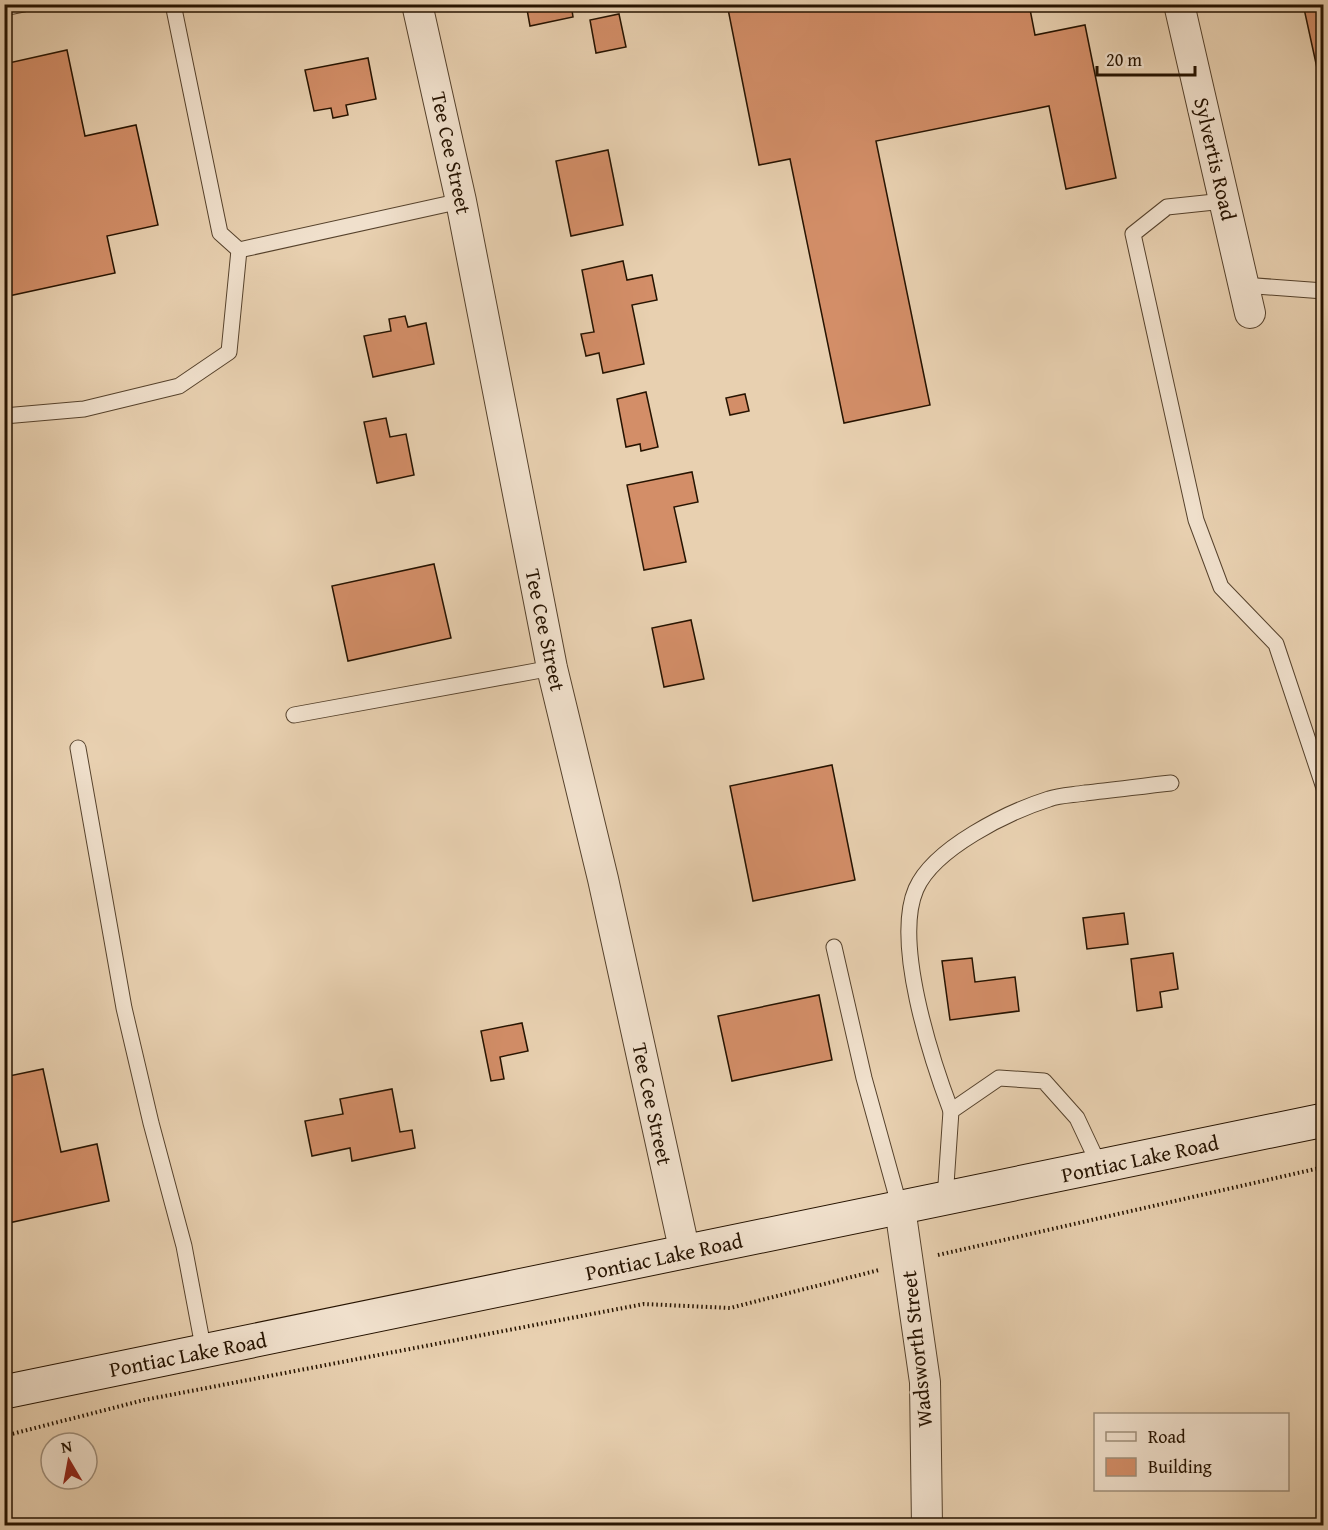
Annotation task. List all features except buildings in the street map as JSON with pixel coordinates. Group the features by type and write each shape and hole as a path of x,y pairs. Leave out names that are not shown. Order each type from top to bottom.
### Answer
{"street":[{"name":"Tee Cee Street","path":"417,4 461,201 552,668 603,879 685,1253"},
{"name":"Sylvertis Road","path":"1179,4 1247,299"},
{"name":"Pontiac Lake Road","path":"4,1392 1323,1120"},
{"name":"Wadsworth Street","path":"900,1208 925,1382 927,1526"}],"lane":[{"path":"4,8 24,4"},
{"path":"173,4 220,233 239,250"},
{"path":"239,250 461,201"},
{"path":"1224,201 1167,207 1133,234 1196,520 1221,587 1276,644 1323,788"},
{"path":"4,416 84,409 179,386 229,352 239,250"},
{"path":"1247,299 1323,291"},
{"path":"294,715 552,668"},
{"path":"78,748 124,1008 151,1123 184,1246 204,1352"},
{"path":"945,1199 951,1111 928,1050 912,964 909,913 916,888 951,849 992,825 1051,798 1171,783"},
{"path":"834,946 864,1078 900,1208"},
{"path":"951,1111 999,1078 1044,1081 1077,1118 1100,1167"}],"path":[{"path":"4,1436 144,1400 644,1304 730,1308 908,1262 1323,1167"}]}
